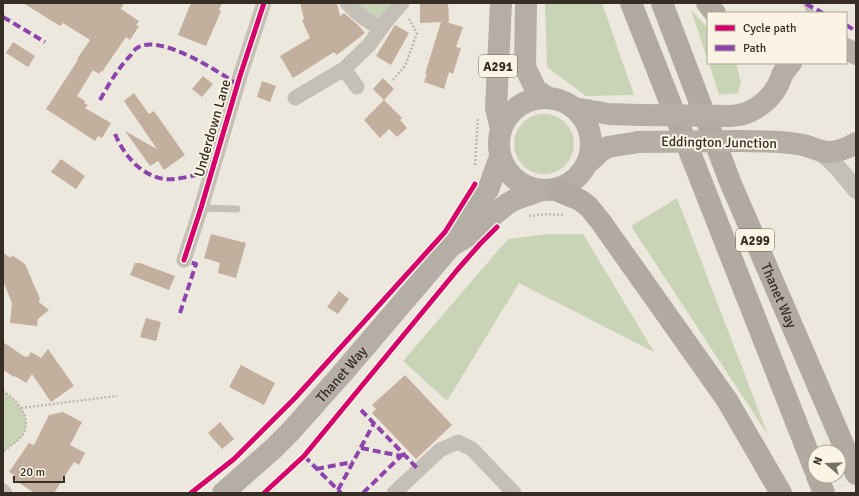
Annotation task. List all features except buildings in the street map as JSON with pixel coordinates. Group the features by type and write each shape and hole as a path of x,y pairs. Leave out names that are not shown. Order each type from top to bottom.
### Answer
{"highway":[{"name":"A299","path":"631,3 807,450"},
{"name":"Thanet Way","path":"662,3 731,184 856,474"},
{"path":"707,3 714,12"},
{"path":"547,190 580,200 589,207 601,222 727,400 781,493"}],"main road":[{"name":"A291","path":"500,130 496,108 501,3"},
{"name":"A291","path":"526,3 525,67 536,90 548,98"},
{"path":"847,50 856,54"},
{"name":"Eddington Junction","path":"574,108 609,114 730,116 744,114 757,107 767,99 778,86 783,73 790,64"},
{"name":"Eddington Junction","path":"548,98 562,101 574,108 582,117 590,134 590,152 586,164 579,176 568,184 547,190 526,187 514,180 505,170 500,157 498,143 500,130 508,116 519,105 533,99 548,98"},
{"name":"Eddington Junction","path":"586,164 608,147 639,142 738,140 776,142 830,152 847,148 856,143"},
{"name":"Thanet Way","path":"223,493 290,432 451,246 460,224 488,190 500,157"},
{"name":"Thanet Way","path":"451,246 468,236 506,204 516,199 547,190"}],"street":[{"name":"Underdown Lane","path":"184,260 240,76 264,3"},
{"path":"347,3 357,14 368,22 381,28"},
{"path":"295,98 344,69 370,44 381,28 402,4"},
{"path":"344,69 357,87"},
{"path":"811,148 826,156 856,190"},
{"path":"394,493 440,450 458,442 472,448 514,493"}],"lane":[{"path":"806,3 810,12"},
{"path":"201,208 237,209"}],"path":[{"path":"393,80 405,66 417,33 402,4"},
{"path":"3,391 14,399 21,408 25,420 25,430 20,438 3,452"},
{"path":"21,408 117,396"}],"green space":[{"path":"347,3 402,3 381,28"},
{"path":"545,3 602,3 634,95 586,96 547,67"},
{"path":"691,10 707,27 707,58"},
{"path":"709,64 736,64 741,82 738,93 719,95"},
{"path":"538,114 550,114 561,119 569,127 574,138 572,156 561,169 550,174 538,174 527,169 519,161 514,150 514,138 519,127 527,119"},
{"path":"677,198 768,435 631,226"},
{"path":"548,234 583,234 654,352 519,283 447,401 403,361 508,239"},
{"path":"3,391 17,403 23,413 26,424 22,436 3,452"}],"marked path":[{"path":"806,4 821,12"},
{"path":"3,17 45,42"},
{"path":"847,26 856,31"},
{"path":"100,100 110,82 126,60 137,48 147,45 160,45 173,49 203,63 237,84"},
{"path":"115,134 123,149 134,163 140,169 155,177 174,179 211,172"},
{"path":"180,313 196,264 184,260"},
{"path":"361,410 419,470"},
{"path":"338,490 374,423"},
{"path":"361,448 401,456"},
{"path":"363,493 403,454"},
{"path":"304,456 341,493"},
{"path":"316,469 353,462"}],"cycle path":[{"path":"184,260 240,76 264,3"},
{"path":"191,493 234,459 295,398 445,232 475,184"},
{"path":"264,493 304,456 458,269 497,227"}]}
